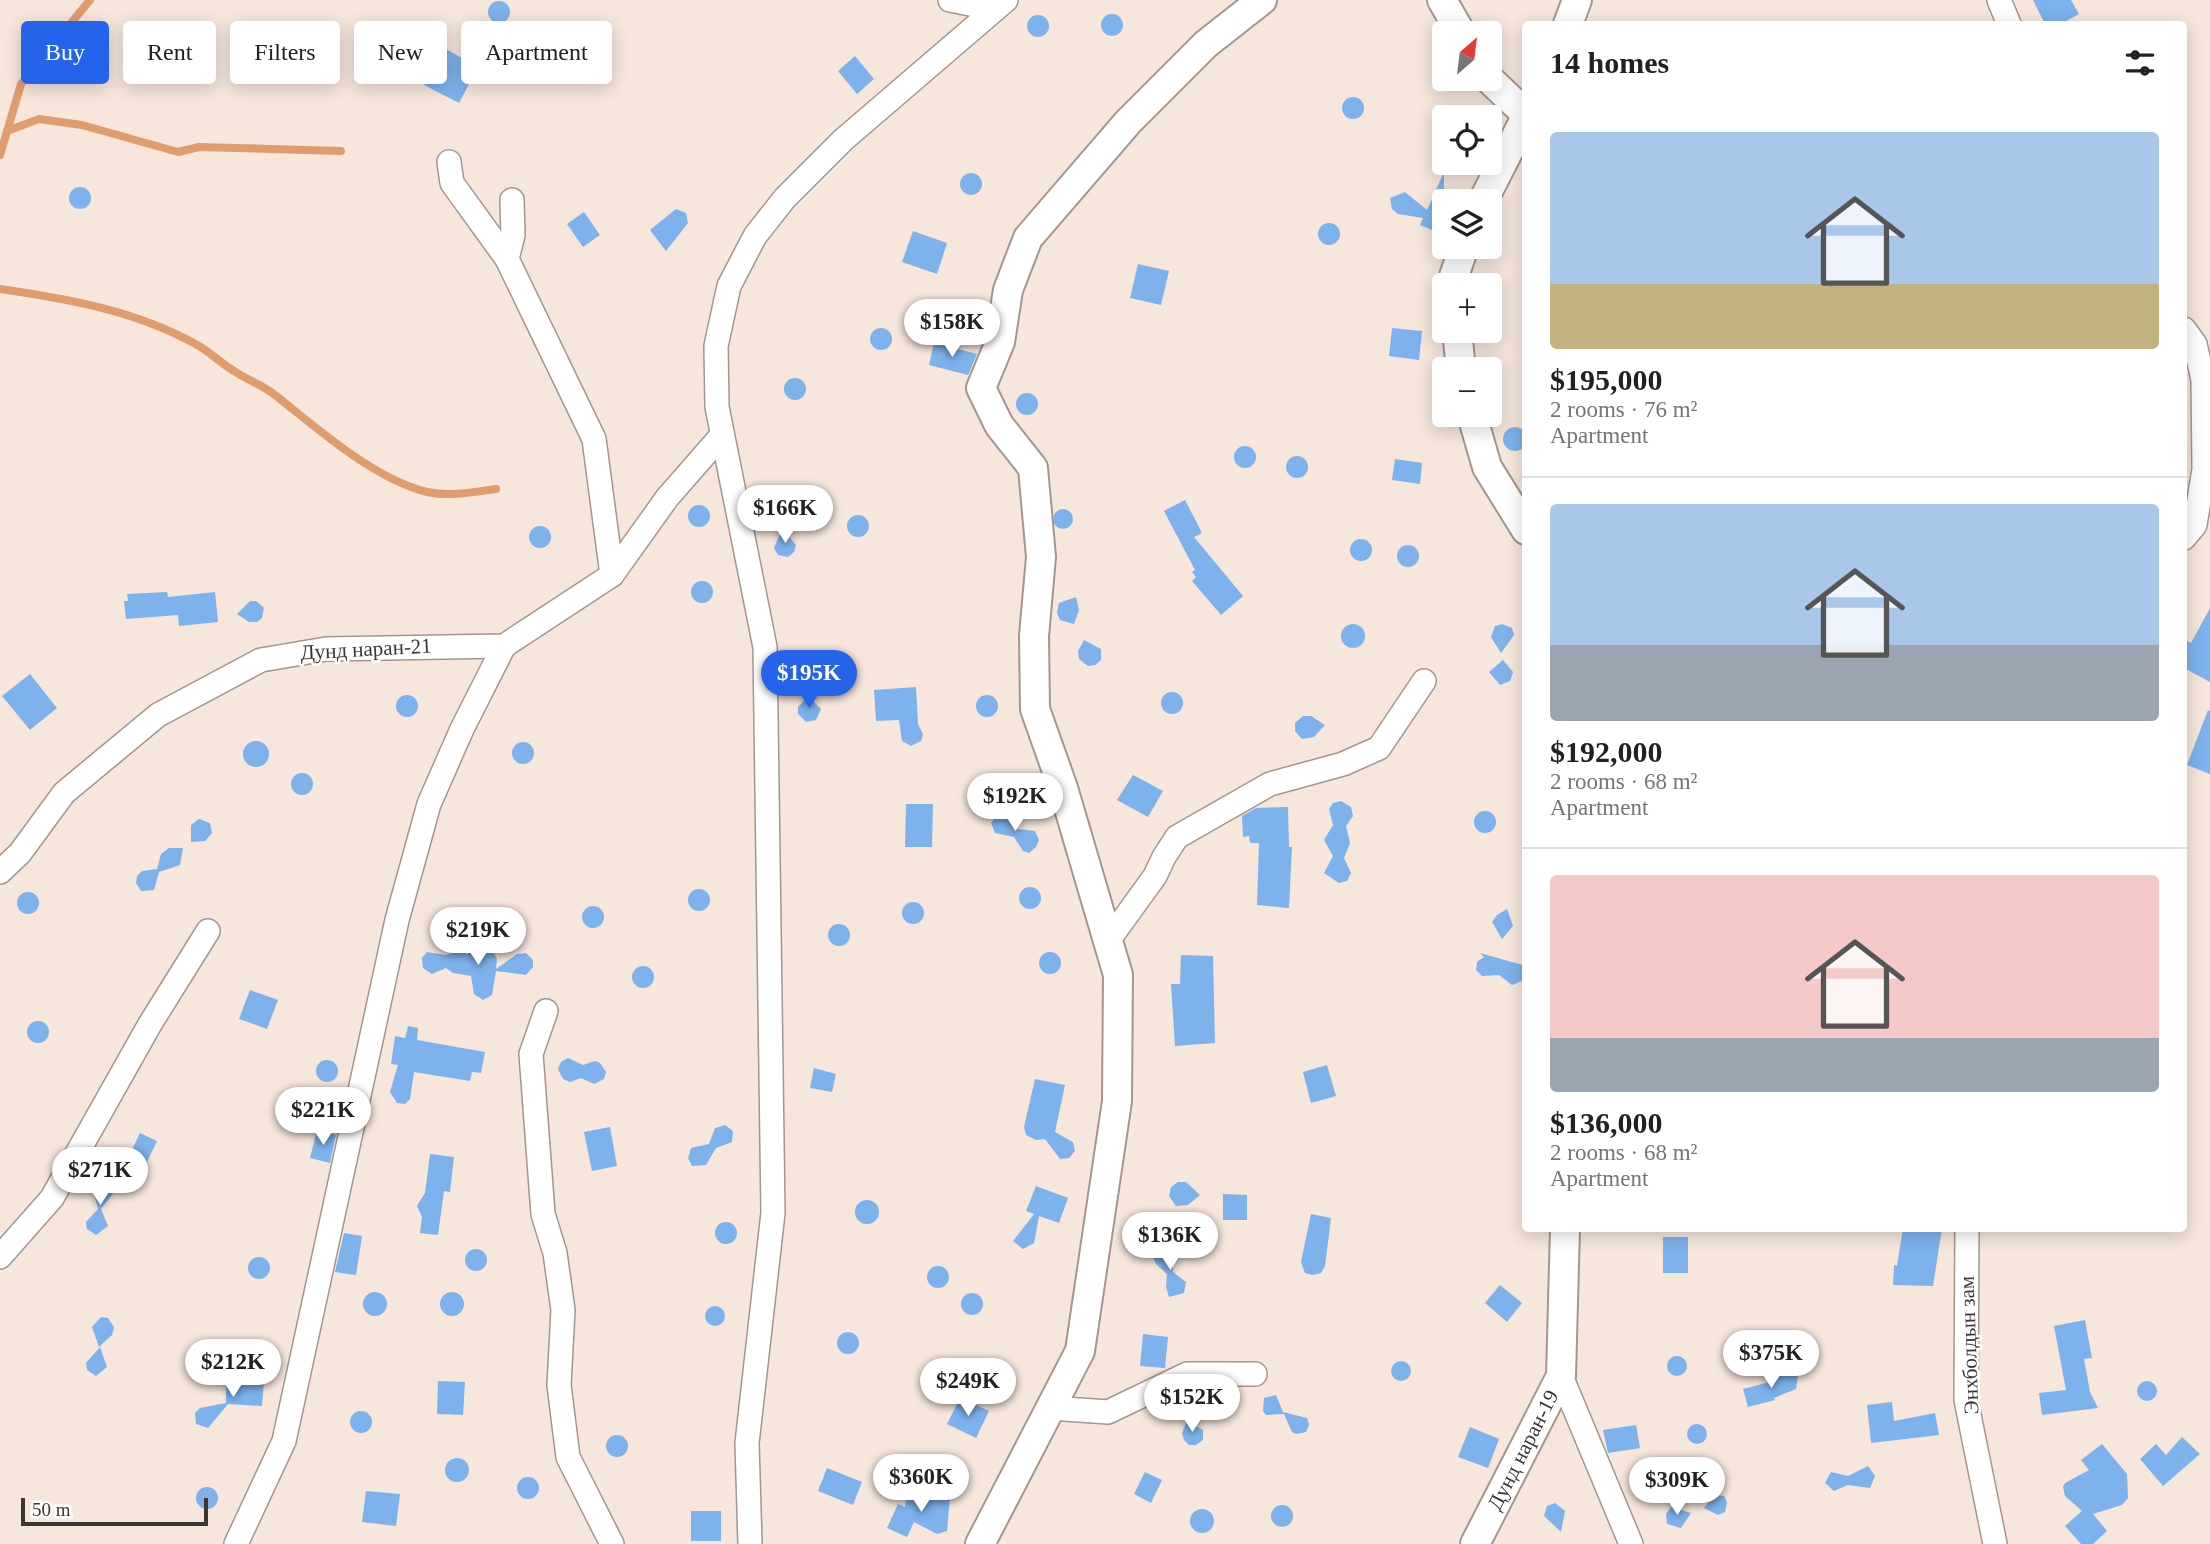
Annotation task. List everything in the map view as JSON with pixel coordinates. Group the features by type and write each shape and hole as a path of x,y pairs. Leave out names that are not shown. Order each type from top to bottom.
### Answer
{"street":[{"path":"950,0 1001,4"},
{"path":"980,1544 1080,1351 1117,1101 1118,975 1063,788 1035,709 1034,636 1041,557 1033,468 999,425 981,387 1000,342 1007,290 1028,238 1128,122 1206,44 1262,0"},
{"path":"1442,0 1454,21"},
{"path":"1569,21 1577,0"},
{"path":"2000,0 2008,21"},
{"path":"750,1544 747,1443 773,1213 765,646 717,407 716,346 729,286 755,236 785,198 844,140 1001,4"},
{"path":"1501,91 1522,111"},
{"path":"1489,189 1522,123"},
{"path":"449,162 452,183 507,259 594,439 612,575"},
{"path":"507,259 513,235 512,200"},
{"path":"2187,334 2194,344 2203,380 2204,469 2196,530"},
{"path":"1475,427 1487,467 1522,524"},
{"path":"236,1544 284,1441 397,920 429,804 462,729 504,646 612,575 667,498 722,435"},
{"name":"Дунд наран-21","path":"0,872 20,853 64,793 159,715 261,660 327,649 504,646"},
{"path":"1108,941 1155,876 1177,837 1270,784 1343,764 1380,748 1424,681"},
{"path":"0,1258 52,1198 150,1024 208,931"},
{"path":"546,1011 531,1054 542,1214 555,1253 563,1310 559,1385 568,1457 612,1544"},
{"name":"Дунд наран-19","path":"1475,1544 1561,1376 1565,1232"},
{"name":"Энхболдын зам","path":"1968,1232 1966,1400 1995,1544"},
{"path":"1050,1408 1108,1412 1187,1374 1255,1374"},
{"path":"1561,1376 1632,1544"}],"building":[{"path":"2033,0 2071,0 2079,14 2066,21 2044,21"},
{"path":"499,1 507,4 507,20 491,20 488,12 491,4"},
{"path":"1112,14 1120,17 1123,25 1120,33 1112,36 1104,33 1101,25 1104,17"},
{"path":"1038,15 1046,18 1049,26 1046,34 1038,37 1030,34 1027,26 1030,18"},
{"path":"447,50 461,58 461,84 469,84 459,103 424,85 447,84"},
{"path":"855,56 874,79 857,94 838,71"},
{"path":"1353,97 1361,100 1364,108 1361,116 1353,119 1345,116 1342,108 1345,100"},
{"path":"971,173 979,176 982,184 979,192 971,195 963,192 960,184 963,176"},
{"path":"1443,175 1444,175 1444,189 1436,189"},
{"path":"80,187 88,190 91,198 88,206 80,209 72,206 69,198 72,190"},
{"path":"1405,192 1427,210 1432,199 1432,230 1420,225 1423,218 1398,214 1392,209 1390,198"},
{"path":"676,209 686,213 688,223 666,251 650,230"},
{"path":"584,212 600,235 583,247 567,224"},
{"path":"1329,223 1337,226 1340,234 1337,242 1329,245 1321,242 1318,234 1321,226"},
{"path":"913,231 947,243 937,274 902,262"},
{"path":"1138,264 1169,271 1161,305 1130,298"},
{"path":"881,328 889,331 892,339 889,347 881,350 873,347 870,339 873,331"},
{"path":"1392,328 1422,331 1419,360 1389,356"},
{"path":"934,343 977,354 968,375 929,365"},
{"path":"795,378 803,381 806,389 803,397 795,400 787,397 784,389 787,381"},
{"path":"1027,393 1035,396 1038,404 1035,412 1027,415 1019,412 1016,404 1019,396"},
{"path":"1520,428 1522,449 1515,451 1506,448 1503,439 1506,430"},
{"path":"1245,446 1253,449 1256,457 1253,465 1245,468 1237,465 1234,457 1237,449"},
{"path":"1297,456 1305,459 1308,467 1305,475 1297,478 1289,475 1286,467 1289,459"},
{"path":"1395,459 1422,463 1420,484 1392,480"},
{"path":"779,489 788,499 778,514 766,503 769,492"},
{"path":"1185,500 1202,533 1194,537 1243,596 1221,615 1192,581 1196,577 1192,572 1195,570 1164,511"},
{"path":"699,505 707,508 710,516 707,524 699,527 691,524 688,516 691,508"},
{"path":"1063,509 1070,512 1073,519 1070,526 1063,529 1056,526 1053,519 1056,512"},
{"path":"858,515 866,518 869,526 866,534 858,537 850,534 847,526 850,518"},
{"path":"540,526 548,529 551,537 548,545 540,548 532,545 529,537 532,529"},
{"path":"782,529 796,545 794,552 788,557 778,555 774,548"},
{"path":"1361,539 1369,542 1372,550 1369,558 1361,561 1353,558 1350,550 1353,542"},
{"path":"1408,545 1418,552 1419,556 1412,566 1408,567 1398,560 1397,556 1404,546"},
{"path":"702,581 710,584 713,592 710,600 702,603 694,600 691,592 694,584"},
{"path":"167,592 168,597 215,592 218,622 179,626 178,615 126,619 124,601 128,601 127,594"},
{"path":"1076,597 1079,610 1074,624 1060,620 1057,613 1059,603"},
{"path":"250,601 256,601 264,608 262,618 257,622 249,622 237,614"},
{"path":"2210,608 2210,682 2187,670 2187,641 2191,643"},
{"path":"1353,624 1362,627 1365,636 1362,645 1353,648 1344,645 1341,636 1344,627"},
{"path":"1502,624 1512,628 1514,635 1501,653 1491,637 1495,626"},
{"path":"1084,640 1101,649 1101,660 1095,665 1088,666 1079,659 1078,651"},
{"path":"809,651 817,654 820,662 817,670 809,673 801,670 798,662 801,654"},
{"path":"1503,660 1513,672 1510,681 1500,685 1489,672"},
{"path":"30,674 57,708 30,730 2,696"},
{"path":"916,687 918,724 923,734 921,741 911,746 902,741 899,720 876,721 874,690"},
{"path":"1172,692 1180,695 1183,703 1180,711 1172,714 1164,711 1161,703 1164,695"},
{"path":"407,695 415,698 418,706 415,714 407,717 399,714 396,706 399,698"},
{"path":"987,695 995,698 998,706 995,714 987,717 979,714 976,706 979,698"},
{"path":"808,696 821,709 816,720 806,722 798,714 798,707"},
{"path":"2208,710 2210,711 2210,774 2187,765"},
{"path":"1303,716 1311,716 1325,725 1314,737 1302,739 1295,731 1295,723"},
{"path":"256,741 265,745 269,754 265,763 256,767 247,763 243,754 247,745"},
{"path":"523,742 531,745 534,753 531,761 523,764 515,761 512,753 515,745"},
{"path":"302,773 310,776 313,784 310,792 302,795 294,792 291,784 294,776"},
{"path":"1133,775 1163,791 1148,817 1117,800"},
{"path":"1341,801 1351,807 1353,816 1346,826 1350,843 1344,858 1351,873 1347,881 1339,883 1324,873 1333,856 1324,840 1333,825 1329,809 1333,803"},
{"path":"906,804 933,804 932,847 905,847"},
{"path":"1288,807 1289,847 1292,847 1289,908 1257,905 1259,843 1250,843 1249,836 1243,837 1242,816 1256,808"},
{"path":"1485,811 1493,814 1496,822 1493,830 1485,833 1477,830 1474,822 1477,814"},
{"path":"1000,813 1010,817 1018,829 1035,831 1039,840 1036,847 1029,853 1023,851 1014,837 995,833 991,823"},
{"path":"199,819 210,823 212,833 205,841 191,842 191,825"},
{"path":"169,848 183,848 180,865 159,872 154,890 141,891 136,883 137,876 142,871 157,869 161,854"},
{"path":"1030,887 1038,890 1041,898 1038,906 1030,909 1022,906 1019,898 1022,890"},
{"path":"699,889 707,892 710,900 707,908 699,911 691,908 688,900 691,892"},
{"path":"28,892 36,895 39,903 36,911 28,914 20,911 17,903 20,895"},
{"path":"913,902 921,905 924,913 921,921 913,924 905,921 902,913 905,905"},
{"path":"593,906 601,909 604,917 601,925 593,928 585,925 582,917 585,909"},
{"path":"1507,909 1513,926 1502,939 1492,922"},
{"path":"839,924 847,927 850,935 847,943 839,946 831,943 828,935 831,927"},
{"path":"481,945 491,948 497,959 496,969 517,954 526,953 533,960 533,967 526,975 496,971 492,995 483,1000 474,994 471,976 453,973 446,968 432,974 423,968 422,958 427,952 446,955 459,951 467,954"},
{"path":"1050,952 1058,955 1061,963 1058,971 1050,974 1042,971 1039,963 1042,955"},
{"path":"1480,953 1522,965 1522,981 1512,985 1499,975 1482,976 1476,970 1477,962 1484,957"},
{"path":"1181,955 1213,956 1215,1043 1175,1046 1171,984 1180,984"},
{"path":"643,966 651,969 654,977 651,985 643,988 635,985 632,977 635,969"},
{"path":"250,990 278,1000 267,1029 239,1019"},
{"path":"38,1021 46,1024 49,1032 46,1040 38,1043 30,1040 27,1032 30,1024"},
{"path":"408,1026 418,1028 417,1040 485,1052 481,1073 472,1072 470,1081 414,1072 410,1099 405,1104 397,1103 390,1092 398,1065 391,1064 395,1036 405,1038"},
{"path":"568,1058 583,1065 595,1061 600,1063 606,1072 604,1079 594,1084 581,1078 570,1082 563,1079 558,1069 561,1062"},
{"path":"327,1060 335,1063 338,1071 335,1079 327,1082 319,1079 316,1071 319,1063"},
{"path":"1327,1065 1336,1096 1311,1103 1303,1072"},
{"path":"814,1068 836,1074 832,1092 810,1088"},
{"path":"1035,1079 1065,1085 1055,1132 1073,1142 1075,1151 1069,1158 1060,1159 1045,1139 1036,1140 1026,1135 1024,1127"},
{"path":"725,1125 733,1131 732,1142 716,1148 706,1165 692,1166 688,1158 691,1148 709,1144 715,1128"},
{"path":"610,1127 617,1166 592,1171 584,1132"},
{"path":"317,1130 336,1135 330,1163 310,1158"},
{"path":"140,1133 157,1141 144,1168 127,1160"},
{"path":"430,1154 454,1157 450,1192 444,1191 438,1235 420,1233 422,1217 417,1206 425,1193"},
{"path":"99,1182 113,1182 114,1192 101,1209 108,1226 96,1235 87,1229 86,1222 98,1209 93,1190"},
{"path":"1178,1182 1186,1182 1200,1195 1188,1205 1176,1206 1169,1196 1171,1187"},
{"path":"1036,1186 1068,1198 1059,1223 1039,1216 1034,1243 1023,1249 1013,1241 1034,1214 1026,1211"},
{"path":"1223,1194 1247,1195 1247,1220 1223,1220"},
{"path":"867,1200 878,1207 879,1212 872,1223 867,1224 856,1217 855,1212 862,1201"},
{"path":"1311,1214 1331,1218 1325,1266 1321,1273 1313,1275 1305,1273 1301,1262"},
{"path":"726,1222 734,1225 737,1233 734,1241 726,1244 718,1241 715,1233 718,1225"},
{"path":"1902,1232 1941,1232 1933,1286 1893,1285 1894,1265 1897,1266"},
{"path":"344,1233 362,1236 356,1275 335,1272"},
{"path":"1663,1237 1688,1237 1688,1273 1663,1273"},
{"path":"1158,1248 1170,1249 1173,1254 1173,1272 1186,1282 1184,1293 1169,1297 1166,1287 1167,1274 1156,1264 1153,1257"},
{"path":"476,1249 484,1252 487,1260 484,1268 476,1271 468,1268 465,1260 468,1252"},
{"path":"259,1257 267,1260 270,1268 267,1276 259,1279 251,1276 248,1268 251,1260"},
{"path":"938,1266 948,1273 949,1277 942,1287 938,1288 928,1281 927,1277 934,1267"},
{"path":"1500,1285 1522,1303 1507,1322 1485,1303"},
{"path":"375,1292 383,1296 387,1304 383,1312 375,1316 367,1312 363,1304 367,1296"},
{"path":"452,1292 460,1296 464,1304 460,1312 452,1316 444,1312 440,1304 444,1296"},
{"path":"968,1293 976,1293 983,1300 983,1308 976,1315 968,1315 961,1308 961,1300"},
{"path":"715,1306 722,1309 725,1316 722,1323 715,1326 708,1323 705,1316 708,1309"},
{"path":"101,1317 108,1318 114,1327 112,1335 99,1347 92,1327"},
{"path":"2085,1320 2092,1358 2084,1359 2090,1392 2098,1408 2042,1415 2039,1393 2066,1390 2054,1326"},
{"path":"848,1332 856,1335 859,1343 856,1351 848,1354 840,1351 837,1343 840,1335"},
{"path":"1143,1334 1168,1337 1165,1368 1140,1366"},
{"path":"100,1347 107,1367 96,1376 87,1370 86,1363"},
{"path":"1677,1356 1684,1359 1687,1366 1684,1373 1677,1376 1670,1373 1667,1366 1670,1359"},
{"path":"1397,1361 1405,1361 1411,1371 1405,1381 1397,1381 1391,1375 1391,1367"},
{"path":"1784,1372 1798,1375 1796,1389 1774,1398 1775,1400 1748,1407 1743,1389 1770,1382 1771,1386"},
{"path":"226,1378 264,1381 262,1406 228,1404 208,1428 196,1424 195,1413 200,1408 226,1403"},
{"path":"438,1381 465,1382 463,1415 437,1414"},
{"path":"2147,1381 2154,1384 2157,1391 2154,1398 2147,1401 2140,1398 2137,1391 2140,1384"},
{"path":"1276,1395 1283,1412 1307,1418 1309,1425 1306,1432 1292,1432 1284,1414 1266,1415 1263,1411 1264,1398"},
{"path":"960,1398 989,1411 976,1438 947,1424"},
{"path":"1892,1402 1894,1421 1935,1413 1939,1435 1871,1443 1867,1405"},
{"path":"361,1411 369,1414 372,1422 369,1430 361,1433 353,1430 350,1422 353,1414"},
{"path":"1187,1421 1203,1430 1203,1440 1196,1445 1189,1445 1184,1440 1182,1433"},
{"path":"1693,1424 1701,1424 1707,1434 1701,1444 1693,1444 1687,1438 1687,1430"},
{"path":"1636,1425 1640,1448 1608,1453 1603,1430"},
{"path":"1470,1427 1499,1439 1488,1468 1458,1457"},
{"path":"617,1435 625,1438 628,1446 625,1454 617,1457 609,1454 606,1446 609,1438"},
{"path":"2182,1437 2200,1454 2163,1486 2140,1459 2156,1444 2166,1455"},
{"path":"2102,1444 2127,1474 2128,1498 2122,1505 2093,1514 2107,1531 2093,1544 2081,1544 2065,1526 2082,1511 2065,1496 2063,1487 2065,1483 2089,1470 2081,1460"},
{"path":"457,1458 466,1461 469,1470 466,1479 457,1482 448,1479 445,1470 448,1461"},
{"path":"1868,1466 1875,1476 1870,1488 1848,1485 1834,1491 1825,1483 1831,1472 1848,1476"},
{"path":"827,1468 862,1482 853,1505 818,1491"},
{"path":"1145,1472 1162,1480 1151,1503 1134,1494"},
{"path":"528,1477 536,1480 539,1488 536,1496 528,1499 520,1496 517,1488 520,1480"},
{"path":"207,1487 215,1490 218,1498 215,1506 207,1509 199,1506 196,1498 199,1490"},
{"path":"366,1491 400,1494 396,1526 362,1522"},
{"path":"907,1491 950,1497 947,1531 937,1534 914,1522 907,1537 887,1528 898,1504 905,1507"},
{"path":"1714,1495 1724,1496 1727,1502 1725,1512 1718,1515 1704,1508"},
{"path":"1555,1503 1565,1511 1561,1532 1544,1516 1547,1506"},
{"path":"1282,1505 1292,1512 1293,1516 1286,1526 1282,1527 1272,1520 1271,1516 1278,1506"},
{"path":"1671,1507 1691,1513 1681,1528 1667,1524 1666,1514"},
{"path":"1202,1509 1211,1512 1214,1521 1211,1530 1202,1533 1193,1530 1190,1521 1193,1512"},
{"path":"691,1511 721,1511 721,1541 691,1541"}],"waterway":[{"path":"0,155 21,84 90,0"},
{"path":"7,131 39,119 82,125 178,152 199,147 341,151"},
{"path":"0,289 103,308 176,334 270,391 367,465 407,485 444,494 496,489"}]}
